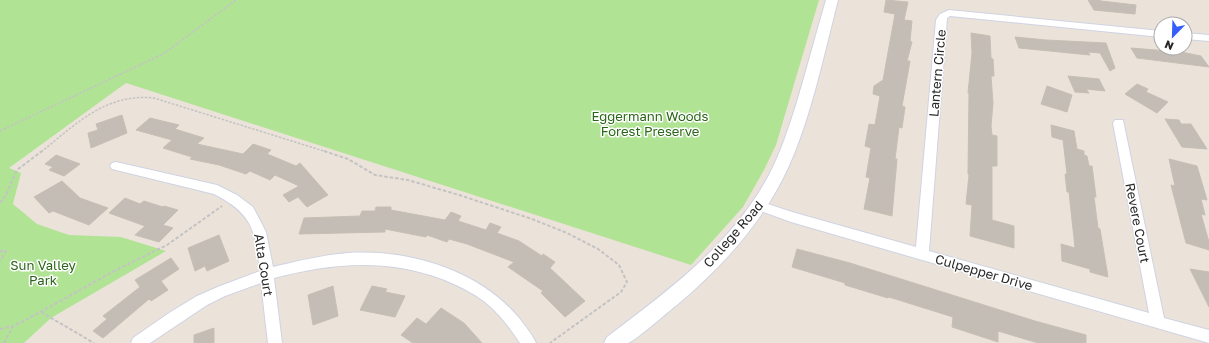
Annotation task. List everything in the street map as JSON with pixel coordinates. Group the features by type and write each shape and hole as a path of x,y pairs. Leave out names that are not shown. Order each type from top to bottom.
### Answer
{"main road":[{"name":"College Road","path":"614,343 673,297 708,265 729,244 759,206 775,179 788,150 797,124 832,0"}],"street":[{"name":"Lantern Circle","path":"922,254 941,20 943,16 949,13 1153,33"},
{"path":"1193,37 1209,38"},
{"name":"Revere Court","path":"1119,123 1158,322"},
{"name":"Alta Court","path":"116,166 216,190 233,198 249,211 260,232 275,343"},
{"name":"Culpepper Drive","path":"759,206 791,217 1209,337"},
{"path":"138,343 164,324 213,295 266,275 313,262 358,258 389,259 423,266 461,280 489,297 500,306 529,343"}],"path":[{"path":"0,131 163,54 236,0"},
{"path":"0,204 7,195 13,175 17,170 92,112 121,99 144,97 154,98 335,154 353,162 375,175 407,180 494,207 548,225 586,241 618,263 624,270 627,282 621,292 550,343"},
{"path":"0,329 13,326 41,312 111,273 167,245 233,198"},
{"path":"0,251 6,251 0,261"},
{"path":"41,312 94,343"},
{"path":"4,343 13,326"}],"green space":[{"name":"Eggermann Woods Forest Preserve","path":"0,0 819,0 776,145 764,170 743,207 691,265 126,83 9,168 21,173 13,204 37,224 69,235 121,237 166,251 51,318 24,343 0,343"}],"building":[{"path":"886,0 908,2 904,20 912,21 910,41 912,42 907,61 910,61 902,106 905,107 902,128 899,127 895,159 897,159 892,216 864,209 870,178 866,177 871,148 865,146 869,124 875,125 880,96 873,94 874,86 883,80 895,14 884,12"},
{"path":"1088,0 1100,0 1136,5 1135,14 1094,10"},
{"path":"971,33 990,36 994,76 991,76 993,103 991,126 992,135 997,136 997,166 992,166 992,220 1014,226 1014,248 970,236 972,205 966,204 969,175 968,93 972,53"},
{"path":"1015,37 1106,43 1115,68 1110,71 1100,53 1088,52 1090,55 1019,48"},
{"path":"1131,48 1153,50 1153,56 1193,56 1193,54 1201,56 1209,67 1137,58"},
{"path":"1068,76 1099,79 1105,91 1086,89 1089,93 1075,92"},
{"path":"1137,84 1148,89 1146,92 1168,102 1157,113 1125,94"},
{"path":"1047,86 1072,95 1067,112 1041,104"},
{"path":"122,115 127,133 91,148 88,133 98,130 96,124"},
{"path":"150,118 179,125 175,129 204,138 197,144 243,154 253,144 271,150 267,154 296,166 300,163 328,195 307,207 298,197 289,202 283,195 299,186 275,175 270,180 250,171 246,174 219,165 190,159 192,157 163,148 172,140 136,130"},
{"path":"1165,119 1179,120 1181,124 1191,124 1207,149 1182,147"},
{"path":"1051,125 1074,131 1077,149 1084,151 1084,155 1087,156 1089,166 1092,166 1098,228 1100,229 1108,277 1090,272 1090,269 1062,261 1061,244 1075,248 1069,192 1067,192 1065,174 1067,174 1063,140 1052,137"},
{"path":"56,155 80,164 64,176 49,170 53,167 45,164"},
{"path":"1169,159 1197,166 1207,200 1201,199 1205,215 1201,214 1209,242 1209,250 1186,243 1171,185 1175,186"},
{"path":"62,181 80,198 108,208 89,225 53,211 49,213 34,197"},
{"path":"125,198 140,204 144,201 178,210 163,225 173,228 159,242 135,235 145,226 109,213"},
{"path":"376,207 391,207 391,210 445,220 451,212 461,216 458,221 486,230 490,223 501,227 497,233 519,241 542,256 543,254 555,262 550,268 585,301 565,317 541,293 543,291 508,267 514,262 467,244 449,239 447,242 427,235 426,237 385,229 385,232 299,234 304,218 360,216 362,211 375,211"},
{"path":"219,235 229,261 207,271 205,266 195,271 188,248"},
{"path":"797,249 850,263 1035,321 1086,335 1086,343 1038,343 998,331 998,342 952,327 953,317 845,285 845,283 792,267"},
{"path":"171,258 179,269 161,281 168,290 151,301 149,299 103,338 93,331 107,319 103,316 140,287 135,280"},
{"path":"1190,269 1209,272 1209,307"},
{"path":"333,286 338,316 313,325 308,295"},
{"path":"372,286 387,289 385,292 405,296 395,317 360,310"},
{"path":"441,308 464,323 482,343 413,343 401,335 417,318 426,324"},
{"path":"214,328 214,343 194,343 194,335"}],"park label":[{"name":"Sun Valley Park","path":"43,272"}]}
